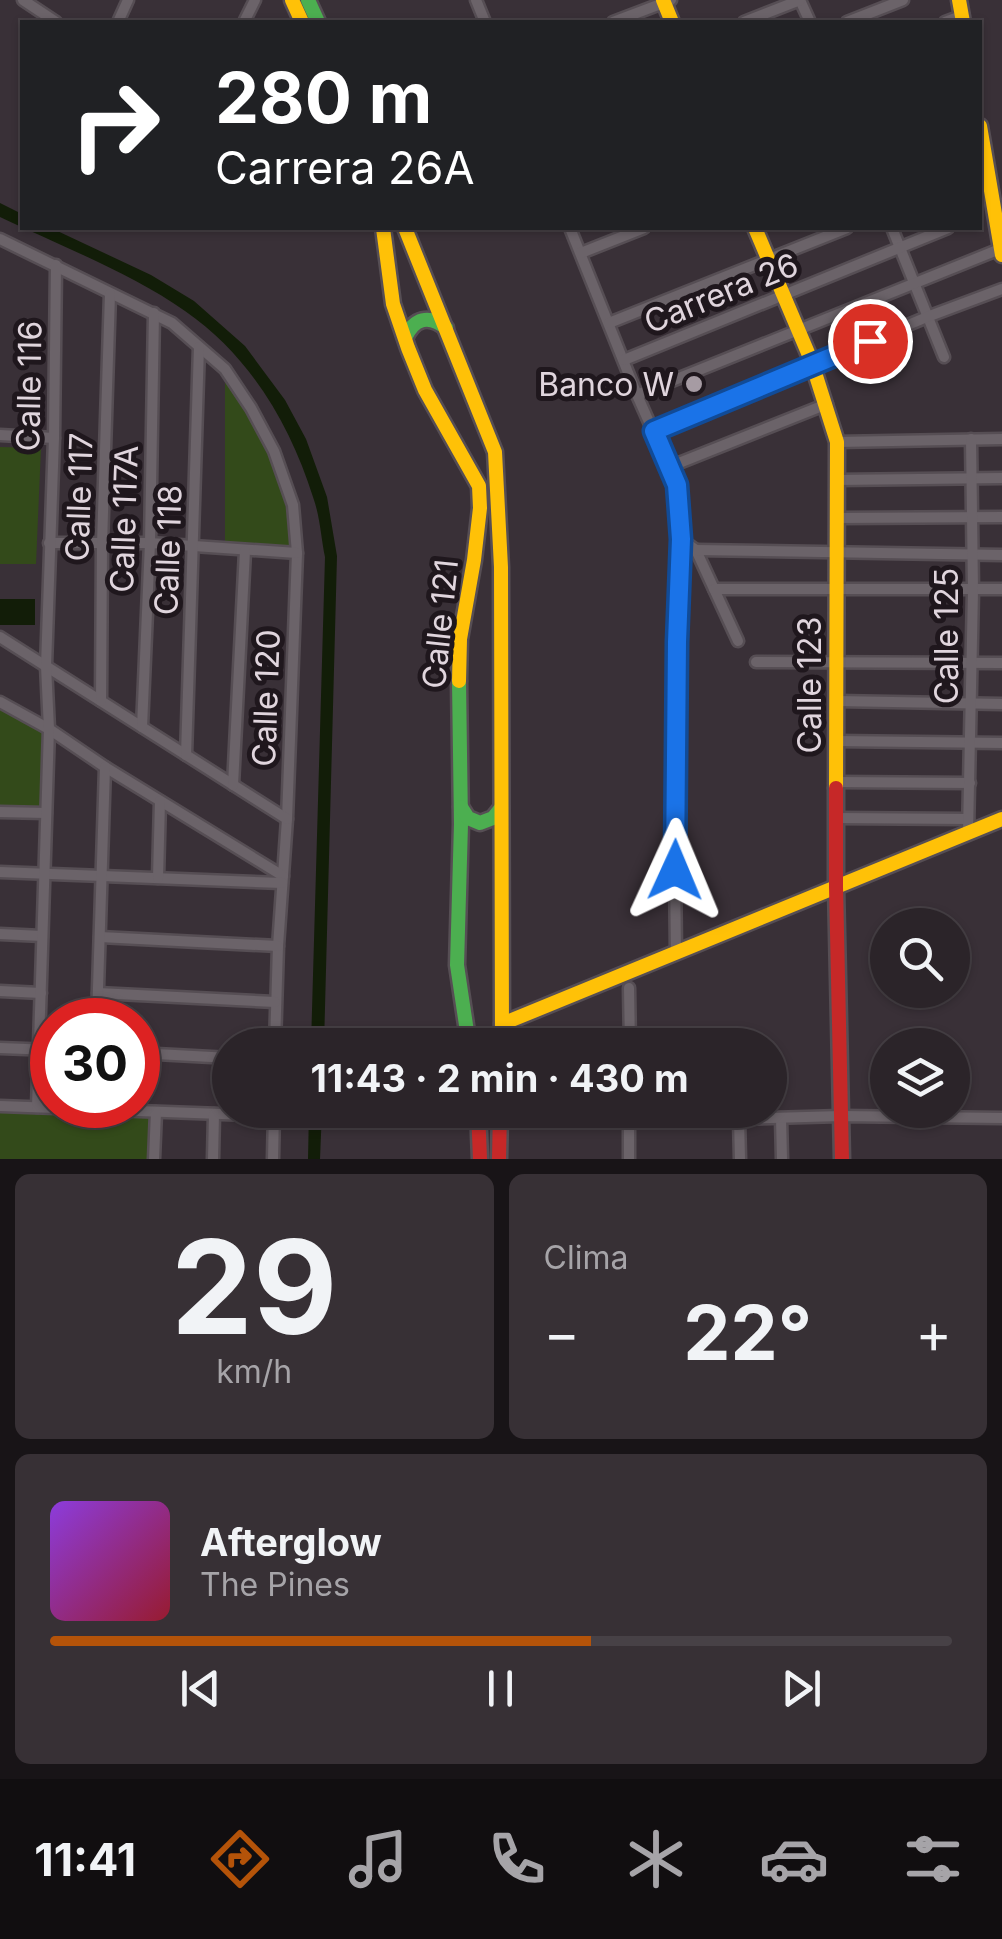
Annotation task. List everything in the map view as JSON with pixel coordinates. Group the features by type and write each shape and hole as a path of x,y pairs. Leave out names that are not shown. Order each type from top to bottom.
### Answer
{"main road":[{"path":"984,172 986,213 1001,252"},
{"name":"Calle 121","path":"383,230 393,304 405,338 425,390 479,486 474,560 460,639 458,964 466,1028"},
{"name":"Calle 121","path":"406,230 494,452 501,567 502,1028"},
{"name":"Calle 123","path":"756,230 800,330 838,442 836,887 842,1159"},
{"path":"405,338 414,322 426,318 437,320 446,328"},
{"path":"461,806 468,818 480,822 493,818 502,806"},
{"path":"502,1024 836,887 968,826 1002,819"},
{"path":"479,1128 480,1159"},
{"path":"499,1159 500,1128"}],"street":[{"path":"23,0 53,20"},
{"path":"749,20 800,0"},
{"path":"852,20 902,0"},
{"path":"618,20 666,1"},
{"path":"571,230 677,485 681,539 676,952"},
{"path":"581,253 639,230"},
{"path":"609,324 843,230"},
{"path":"893,230 944,357"},
{"name":"Carrera 26","path":"624,360 943,230"},
{"path":"0,239 154,313 199,347"},
{"path":"638,395 1001,252"},
{"name":"Calle 116","path":"40,998 49,730 46,666 56,266"},
{"path":"654,431 1002,289"},
{"name":"Calle 117","path":"100,701 110,294"},
{"name":"Calle 117A","path":"142,727 154,313"},
{"name":"Calle 120","path":"199,347 224,369 251,408 274,452 292,505 297,553 275,1028"},
{"name":"Calle 118","path":"186,755 199,347"},
{"path":"669,467 827,404"},
{"path":"0,435 54,438"},
{"path":"838,442 1002,438"},
{"name":"Calle 125","path":"968,826 973,590 971,439"},
{"path":"837,480 1002,478"},
{"path":"837,518 1002,517"},
{"path":"681,539 696,550 738,642"},
{"path":"50,544 150,543 297,553"},
{"path":"696,550 1002,555"},
{"path":"232,785 245,551"},
{"path":"714,589 1002,589"},
{"path":"0,637 287,820"},
{"path":"756,662 1002,663"},
{"path":"837,701 1002,704"},
{"path":"0,702 282,879"},
{"path":"836,741 1002,743"},
{"path":"98,998 106,767"},
{"path":"836,782 970,783"},
{"path":"158,878 160,801"},
{"path":"0,812 46,813"},
{"path":"836,818 968,826"},
{"path":"0,872 282,879"},
{"path":"0,934 42,936"},
{"path":"100,936 278,946"},
{"path":"630,988 630,1028"},
{"path":"0,991 40,993"},
{"path":"98,993 276,1002"},
{"path":"0,1048 30,1049"},
{"path":"160,1054 212,1057"},
{"path":"0,1106 30,1107"},
{"path":"160,1112 212,1114"},
{"path":"787,1118 1002,1118"},
{"path":"154,1159 155,1128"},
{"path":"212,1159 213,1128"},
{"path":"273,1159 274,1128"},
{"path":"629,1128 629,1159"},
{"path":"739,1128 740,1159"},
{"path":"781,1128 782,1159"}],"green space":[{"path":"225,369 251,408 293,505 297,553 225,549"},
{"path":"0,447 41,448 36,564 0,564"},
{"path":"0,702 49,729 46,813 0,812"},
{"path":"0,1106 30,1107 30,1128 155,1128 154,1159 0,1159"}],"shaded area":[{"path":"0,203 20,213 20,226 0,217"},
{"path":"28,230 55,230 151,275 194,301 245,346 285,400 306,439 327,497 337,556 324,1028 311,1028 325,557 317,512 292,443 248,370 208,329 142,285"},
{"path":"0,599 35,599 35,625 0,625"},
{"path":"309,1128 321,1128 320,1159 308,1159"}],"traffic: fast":[{"path":"308,0 317,20"},
{"path":"405,338 422,320 446,328"},
{"path":"459,681 461,824 457,965 466,1028"},
{"path":"461,807 468,818 480,823 493,818 501,808"}],"traffic: slow":[{"path":"292,0 301,20"},
{"path":"663,0 671,20"},
{"path":"959,0 963,20"},
{"path":"982,138 1002,255"},
{"path":"383,230 393,304 408,348 425,390 479,486 474,560 460,639 459,681"},
{"path":"406,230 495,452 501,567 502,1028"},
{"path":"756,230 811,360 837,442 836,788"},
{"path":"502,1024 1002,819"}],"traffic: jam":[{"path":"836,788 842,1159"},
{"path":"479,1128 480,1159"},
{"path":"499,1159 500,1128"}],"place":[{"name":"Banco W","path":"694,384"}],"route":[{"path":"675,870 681,539 677,485 654,431 870,341"}]}
